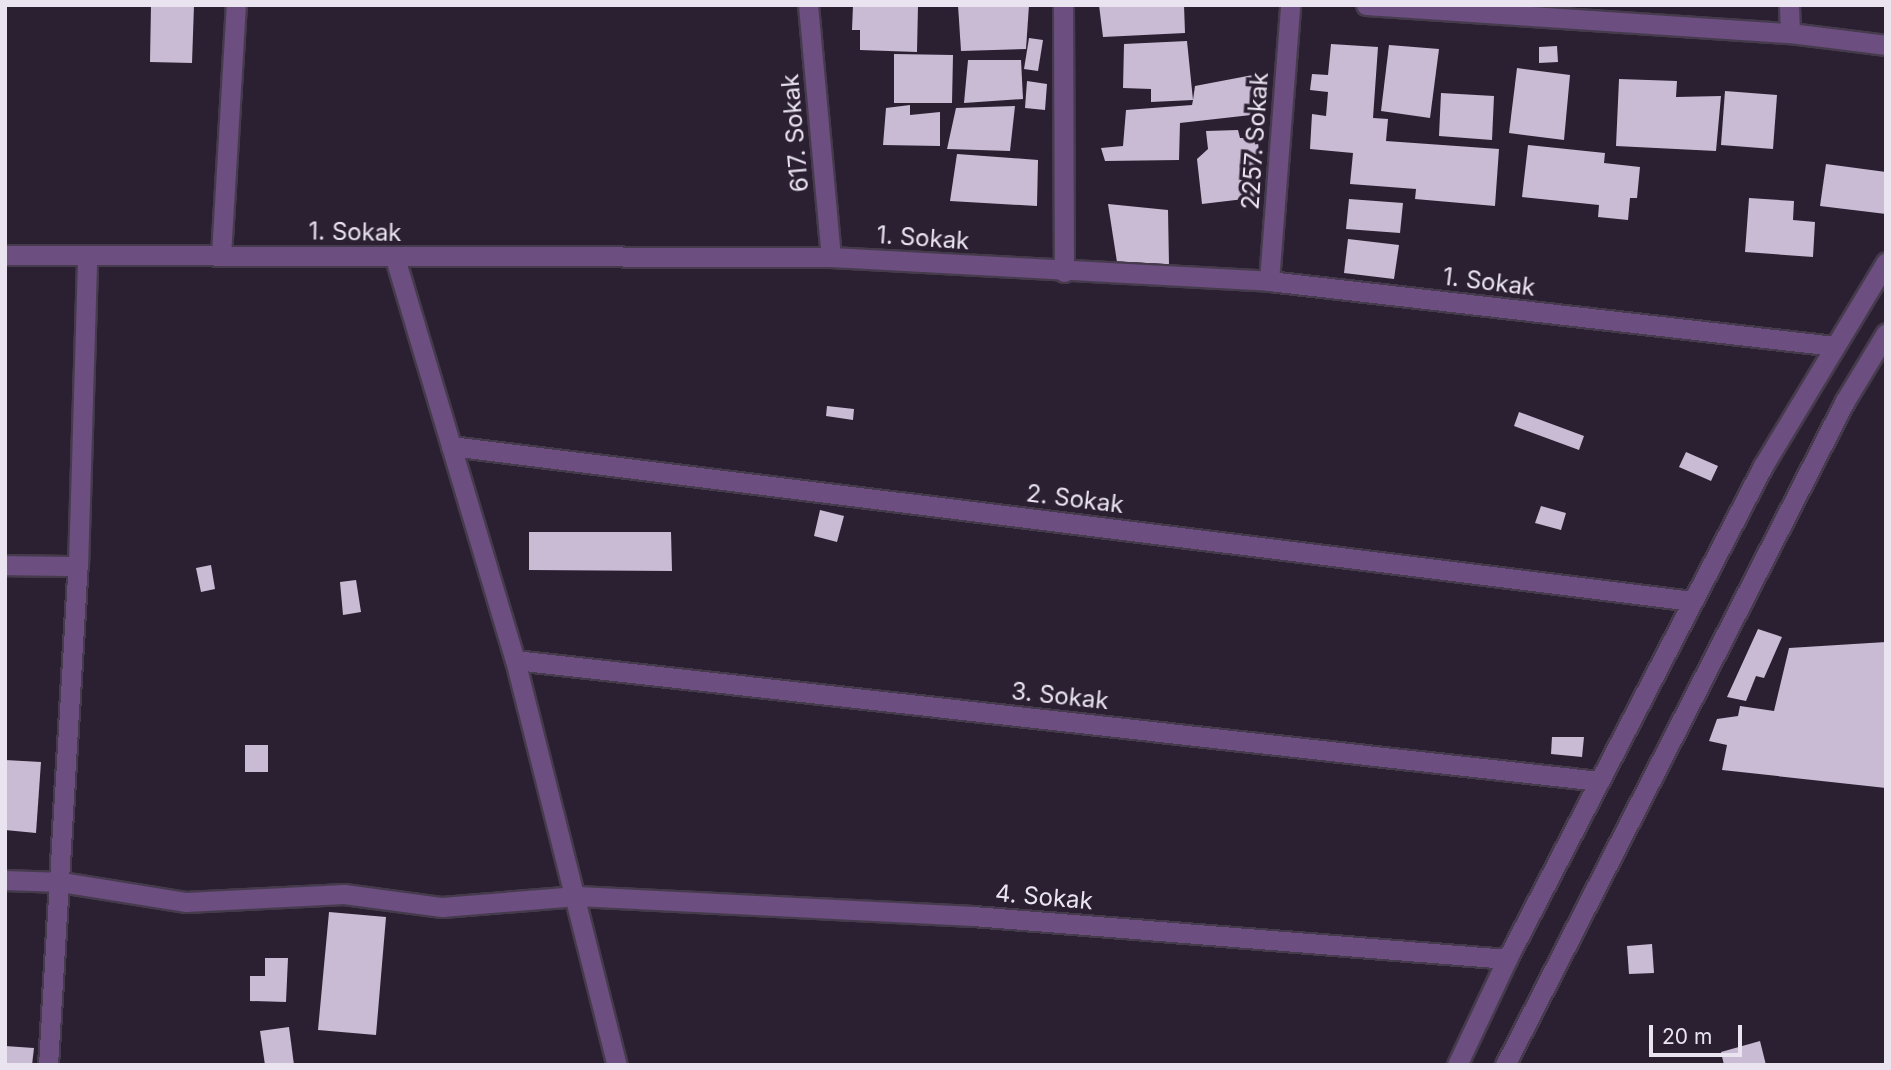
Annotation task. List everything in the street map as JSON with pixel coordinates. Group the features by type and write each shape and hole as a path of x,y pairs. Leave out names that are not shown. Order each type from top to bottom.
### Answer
{"street":[{"path":"221,255 236,5"},
{"name":"617. Sokak","path":"808,5 831,257"},
{"path":"1063,5 1064,272"},
{"name":"2257. Sokak","path":"1269,281 1290,5"},
{"path":"1366,5 1790,33 1886,45"},
{"path":"1789,5 1790,33"},
{"name":"1. Sokak","path":"5,255 831,257 1064,272 1269,281 1834,346"},
{"path":"48,1065 78,566 87,257"},
{"path":"394,258 515,660 617,1065"},
{"path":"1457,1065 1507,959 1763,466 1886,262"},
{"path":"1505,1065 1844,401 1886,334"},
{"name":"2. Sokak","path":"451,446 1692,601"},
{"path":"5,565 78,566"},
{"name":"3. Sokak","path":"515,660 1599,781"},
{"name":"4. Sokak","path":"5,880 61,882 215,903 345,894 453,907 576,896 973,916 1507,959"}],"building":[{"path":"151,5 194,5 192,63 150,62"},
{"path":"853,5 918,6 917,52 860,50 860,30 852,30"},
{"path":"958,5 1029,5 1026,49 961,51"},
{"path":"1099,5 1184,5 1185,33 1103,37"},
{"path":"1029,38 1043,40 1038,71 1024,69"},
{"path":"1187,41 1193,100 1151,102 1151,89 1123,88 1124,44"},
{"path":"1331,44 1378,47 1373,118 1388,119 1386,141 1499,149 1495,206 1415,199 1416,189 1350,184 1353,153 1310,149 1312,114 1326,116 1328,92 1310,90 1312,74 1328,75"},
{"path":"1389,45 1439,49 1430,118 1381,111"},
{"path":"1557,46 1558,62 1539,63 1539,47"},
{"path":"894,54 953,55 952,103 894,103"},
{"path":"968,60 1021,60 1023,99 964,103"},
{"path":"1517,68 1570,75 1564,140 1509,133"},
{"path":"1258,74 1260,114 1180,123 1179,160 1105,161 1101,148 1123,146 1126,110 1192,105 1195,86"},
{"path":"1619,79 1677,81 1676,97 1721,96 1716,151 1616,146"},
{"path":"1027,81 1047,84 1045,110 1025,108"},
{"path":"1725,91 1777,95 1773,149 1721,145"},
{"path":"1441,93 1494,96 1492,140 1439,136"},
{"path":"910,105 910,115 940,112 940,146 883,145 886,108"},
{"path":"1015,106 1010,151 947,149 956,108"},
{"path":"1238,130 1240,138 1258,138 1261,197 1202,204 1197,159 1208,149 1206,131"},
{"path":"1528,145 1605,153 1604,163 1640,167 1637,198 1630,198 1628,220 1598,217 1599,205 1522,197"},
{"path":"957,154 1038,160 1037,206 950,201"},
{"path":"1826,164 1886,172 1886,214 1820,206"},
{"path":"1749,198 1794,201 1793,220 1815,222 1813,257 1745,252"},
{"path":"1349,199 1403,203 1400,233 1346,229"},
{"path":"1108,204 1168,210 1169,265 1117,262"},
{"path":"1348,239 1399,245 1394,279 1344,273"},
{"path":"827,406 854,409 853,420 826,416"},
{"path":"1519,412 1584,436 1579,450 1514,426"},
{"path":"1686,452 1718,466 1711,481 1679,467"},
{"path":"1541,506 1566,513 1561,530 1535,523"},
{"path":"820,510 844,516 837,542 814,536"},
{"path":"529,532 671,532 672,571 529,570"},
{"path":"211,565 215,589 201,592 196,568"},
{"path":"356,580 361,612 343,615 340,582"},
{"path":"1758,629 1782,637 1764,678 1756,676 1746,701 1727,697"},
{"path":"1886,642 1886,788 1722,770 1727,745 1709,741 1717,719 1738,716 1740,706 1774,711 1789,648"},
{"path":"1552,737 1584,737 1582,757 1551,754"},
{"path":"245,745 268,745 268,772 245,772"},
{"path":"5,760 41,762 36,833 5,830"},
{"path":"329,912 386,917 376,1035 318,1030"},
{"path":"1652,944 1654,973 1629,974 1627,946"},
{"path":"265,958 288,958 286,1002 250,1001 250,976 265,976"},
{"path":"289,1027 294,1065 265,1065 260,1031"},
{"path":"1760,1041 1766,1065 1724,1065 1721,1052"},
{"path":"5,1046 34,1048 32,1065 5,1065"}]}
